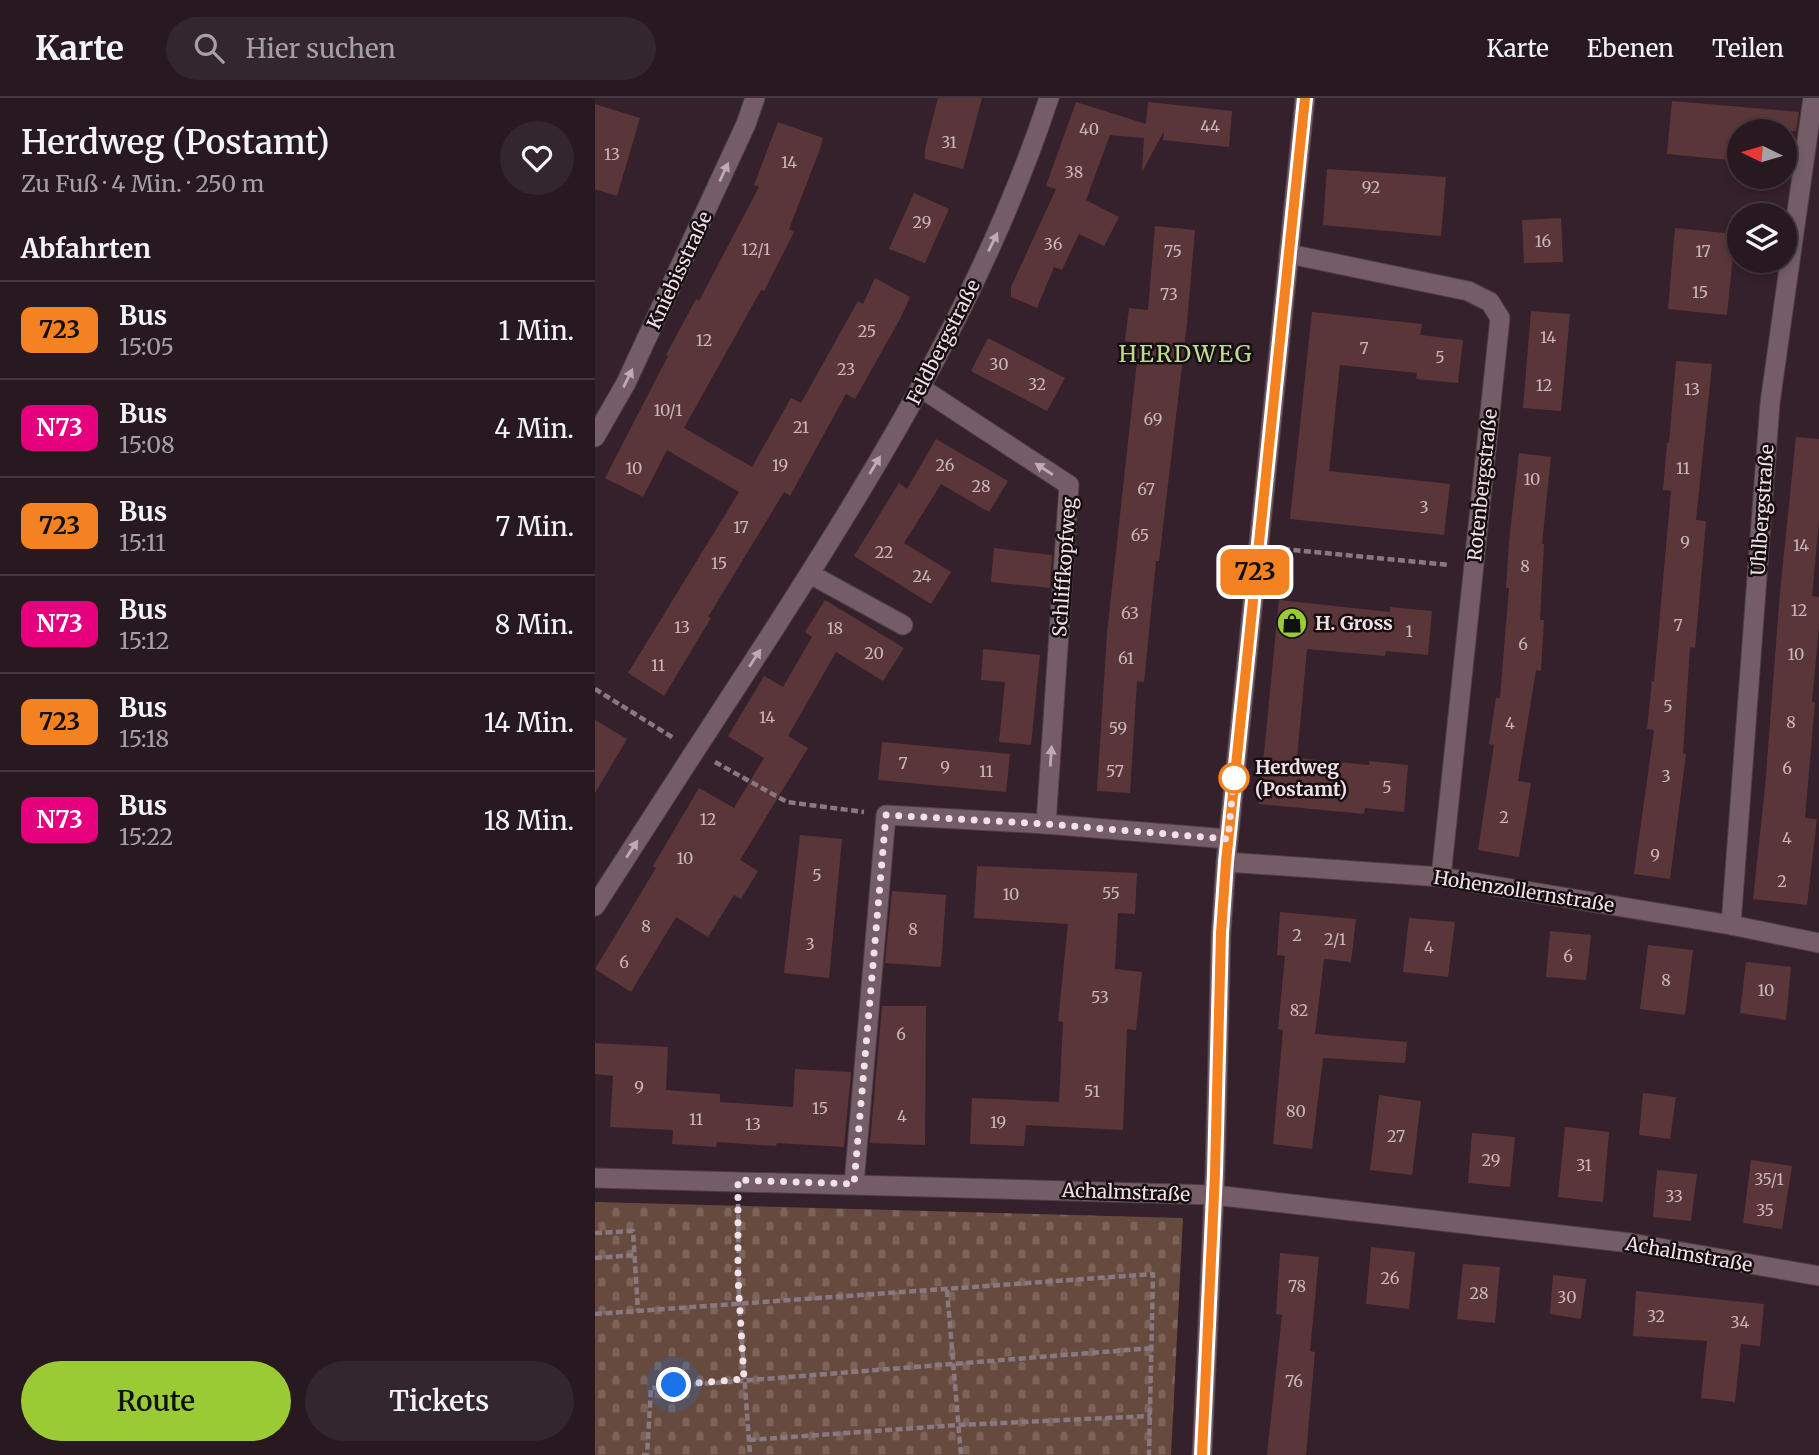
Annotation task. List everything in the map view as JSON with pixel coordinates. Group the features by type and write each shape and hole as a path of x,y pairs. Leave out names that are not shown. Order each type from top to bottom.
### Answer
{"street":[{"name":"Kniebisstraße","path":"595,438 632,370 747,124 755,98"},
{"name":"Feldbergstraße","path":"595,906 810,574 921,388 1001,227 1049,98"},
{"path":"1202,1455 1214,1195 1221,933 1226,862 1305,98"},
{"name":"Uhlbergstraße","path":"1731,925 1770,403 1813,98"},
{"name":"Rotenbergstraße","path":"1289,254 1468,291 1490,302 1500,318 1441,877"},
{"name":"Schliffkopfweg","path":"921,388 1069,485 1047,824"},
{"path":"810,574 903,625"},
{"path":"854,1184 886,815 1047,824 1228,839"},
{"name":"Hohenzollernstraße","path":"1226,862 1441,877 1731,925 1819,943"},
{"name":"Achalmstraße","path":"595,1178 1214,1195 1631,1243 1819,1276"}],"path":[{"path":"1258,547 1473,568"},
{"path":"595,689 695,751 787,802 886,815"},
{"path":"738,1180 739,1302 750,1455"},
{"path":"595,1233 633,1231 638,1311"},
{"path":"595,1258 634,1255"},
{"path":"595,1314 1153,1274 1149,1455"},
{"path":"947,1290 961,1455"},
{"path":"642,1455 647,1455 651,1388 1153,1348"},
{"path":"749,1440 958,1425 1151,1416"}],"green space":[{"path":"595,1202 1183,1218 1171,1455 595,1455"}],"building":[{"path":"938,98 982,98 963,169 925,159"},
{"path":"1672,101 1799,112 1797,125 1797,119 1727,119 1727,160 1667,154"},
{"path":"1076,102 1146,124 1148,102 1232,111 1229,147 1163,140 1164,131 1142,172 1144,138 1110,135 1086,200 1119,217 1104,246 1079,234 1062,270 1054,267 1037,308 1011,297 1011,287 1056,189 1046,186"},
{"path":"595,104 640,118 617,196 595,189"},
{"path":"778,122 823,138 820,149 789,229 794,232 764,291 761,290 684,428 752,467 791,398 801,403 858,301 863,304 875,278 910,297 855,399 846,394 790,496 784,492 708,617 711,618 664,696 628,673 739,492 667,450 643,497 605,478 668,356 666,355 696,299 699,301 759,187 754,185"},
{"path":"1327,169 1446,177 1441,236 1323,225"},
{"path":"914,193 949,209 925,263 889,249"},
{"path":"1561,218 1563,262 1524,263 1522,220"},
{"path":"1155,226 1195,230 1187,323 1159,561 1156,561 1144,682 1137,681 1130,793 1097,791 1107,633 1139,343 1125,341 1129,308 1148,310"},
{"path":"1675,228 1727,233 1727,273 1731,273 1727,315 1668,309"},
{"path":"1531,311 1570,314 1561,411 1523,408"},
{"path":"1312,312 1422,324 1420,335 1463,340 1458,383 1416,379 1417,373 1340,365 1329,471 1450,484 1444,535 1290,519"},
{"path":"988,338 1065,378 1047,411 971,371"},
{"path":"1676,361 1712,364 1696,520 1706,521 1695,648 1690,647 1683,754 1686,754 1670,879 1634,874 1654,730 1647,729 1654,681 1671,491 1663,490"},
{"path":"1796,437 1819,439 1819,521 1812,596 1819,597 1819,626 1805,818 1817,819 1807,905 1753,899"},
{"path":"936,439 1008,481 989,512 941,484 904,543 951,572 931,604 854,556 899,483 907,489"},
{"path":"1519,453 1551,457 1542,544 1540,620 1544,620 1541,671 1536,670 1518,781 1531,783 1519,857 1478,850 1494,745 1489,744 1496,698 1500,698 1509,588 1506,588 1509,542"},
{"path":"994,548 1052,555 1050,588 991,582"},
{"path":"825,600 904,648 883,681 836,652 788,736 808,748 740,860 758,871 741,899 734,895 708,937 676,917 631,992 595,969 656,868 653,866 699,788 734,808 764,758 728,736 764,676 783,687 812,637 805,632"},
{"path":"1279,600 1390,612 1390,607 1432,611 1428,655 1386,651 1385,656 1307,649 1297,758 1369,765 1369,761 1408,765 1404,812 1365,808 1364,814 1259,804"},
{"path":"983,649 1040,655 1031,745 999,742 1005,682 981,680"},
{"path":"595,720 627,739 595,793"},
{"path":"882,742 1010,754 1006,792 878,780"},
{"path":"800,835 842,839 829,978 784,973"},
{"path":"977,866 1137,873 1135,914 1118,913 1115,969 1142,972 1136,1030 1127,1029 1123,1130 1026,1125 1024,1146 970,1144 972,1098 1059,1102 1063,1022 1058,1021 1068,924 974,918"},
{"path":"892,891 946,895 941,967 885,963"},
{"path":"1280,912 1356,919 1351,962 1324,959 1315,1034 1407,1042 1405,1063 1323,1058 1312,1149 1273,1144 1283,1030 1278,1029 1285,956 1277,955"},
{"path":"1409,918 1455,922 1448,977 1403,972"},
{"path":"1550,931 1591,935 1586,980 1546,977"},
{"path":"1648,945 1693,950 1685,1015 1640,1009"},
{"path":"1746,962 1791,967 1786,1020 1740,1013"},
{"path":"882,1006 926,1006 925,1145 870,1143"},
{"path":"595,1043 668,1047 666,1090 720,1094 720,1102 793,1107 795,1069 851,1072 844,1147 777,1143 776,1146 717,1142 716,1147 672,1144 673,1130 610,1127 613,1076 595,1074"},
{"path":"1643,1093 1676,1097 1670,1139 1639,1135"},
{"path":"1379,1095 1421,1101 1412,1175 1370,1170"},
{"path":"1565,1127 1609,1132 1603,1202 1558,1197"},
{"path":"1472,1133 1515,1137 1510,1187 1468,1183"},
{"path":"1751,1160 1792,1166 1782,1229 1743,1223"},
{"path":"1657,1170 1697,1174 1691,1221 1653,1217"},
{"path":"1371,1247 1415,1252 1409,1309 1366,1304"},
{"path":"1280,1253 1319,1257 1310,1351 1315,1352 1306,1455 1267,1455 1282,1315 1276,1314"},
{"path":"1463,1264 1500,1267 1495,1323 1457,1319"},
{"path":"1553,1275 1586,1279 1581,1319 1550,1314"},
{"path":"1636,1291 1764,1304 1760,1346 1741,1344 1735,1402 1701,1398 1707,1341 1633,1336"}],"bus line":[{"name":"723","path":"1202,1455 1215,1173 1221,933 1226,862 1305,98"}],"place":[{"name":"H. Gross","path":"1292,623"},
{"name":"Herdweg (Postamt)","path":"1234,778"}],"district":[{"name":"HERDWEG","path":"1186,354"}],"route":[{"path":"674,1385 744,1379 738,1278 738,1180 854,1184 886,815 1047,824 1228,839 1234,778"}]}
